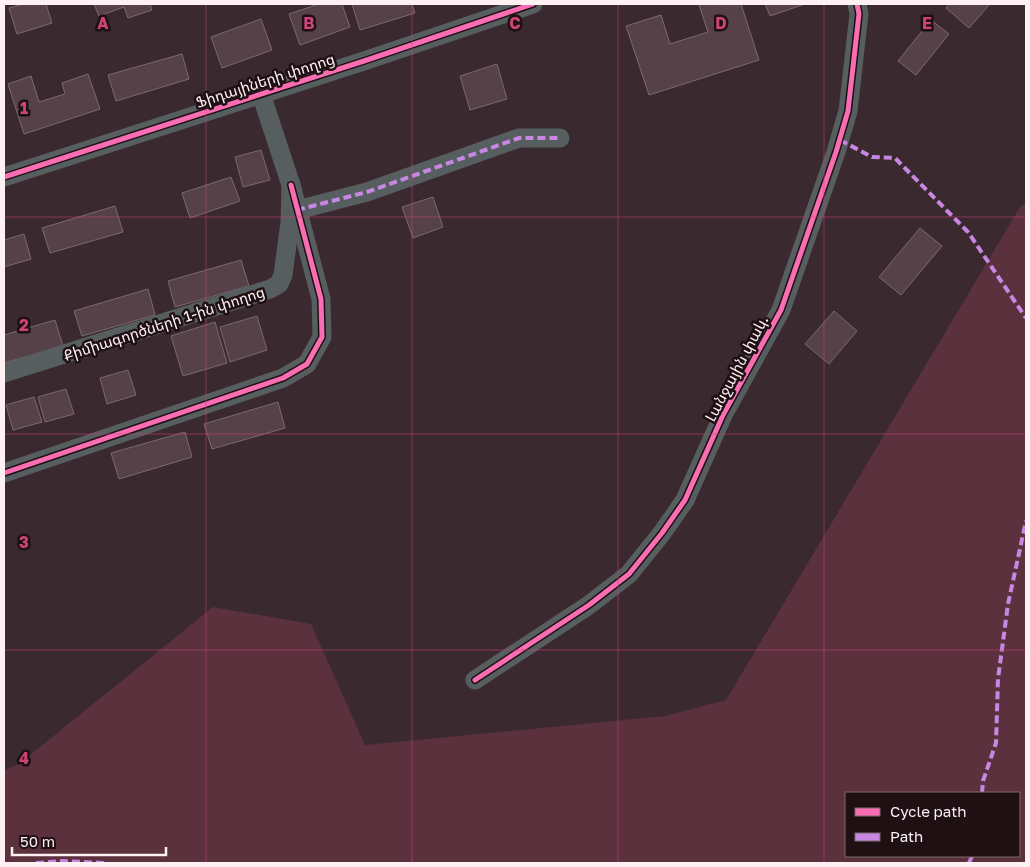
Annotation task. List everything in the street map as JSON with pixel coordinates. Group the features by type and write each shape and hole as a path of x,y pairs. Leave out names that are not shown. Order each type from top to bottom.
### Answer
{"street":[{"name":"Ֆիդայիների փողոց","path":"4,177 533,4"},
{"name":"Լանջային փակ.","path":"476,680 589,606 629,574 685,500 724,415 781,310 836,152 848,110 859,14 858,4"},
{"name":"Քիմիագործների 1-ին փողոց","path":"4,373 270,289 279,284 290,222 291,185 261,94"},
{"path":"297,210 367,192 519,138 560,138"},
{"path":"4,473 282,378 307,364 322,337 321,299 291,185"}],"shaded area":[{"path":"1026,203 1026,863 4,863 4,770 19,764 213,607 311,624 365,745 665,716 726,700 1020,207"}],"building":[{"path":"24,4 46,4 52,23 17,34 9,8"},
{"path":"94,4 150,4 152,10 128,18 124,7 99,16"},
{"path":"319,4 342,4 350,27 300,45 289,14"},
{"path":"352,4 412,4 415,13 360,30"},
{"path":"741,4 759,60 649,95 626,26 661,15 670,44 708,32 699,5"},
{"path":"765,4 805,4 770,16"},
{"path":"949,4 990,4 969,28 946,8"},
{"path":"261,19 272,50 222,68 211,37"},
{"path":"931,20 949,34 916,75 898,61"},
{"path":"182,54 189,79 116,101 108,75"},
{"path":"497,64 507,99 470,110 460,76"},
{"path":"88,74 100,109 24,134 8,84 31,76 39,102 65,94 62,83"},
{"path":"261,150 270,180 243,187 235,157"},
{"path":"231,177 240,201 190,218 182,193"},
{"path":"433,197 443,227 413,238 402,207"},
{"path":"115,206 123,232 50,253 42,228"},
{"path":"920,228 942,246 901,295 879,277"},
{"path":"24,234 31,259 4,267 4,240"},
{"path":"241,260 249,286 175,307 168,281"},
{"path":"148,289 155,315 82,336 74,311"},
{"path":"834,311 857,331 829,364 805,344"},
{"path":"257,316 267,350 230,362 220,327"},
{"path":"55,320 63,346 4,363 4,335"},
{"path":"215,322 227,363 183,376 171,336"},
{"path":"128,370 136,395 107,404 100,378"},
{"path":"66,389 74,414 45,422 38,397"},
{"path":"34,397 42,422 13,430 6,405"},
{"path":"278,402 285,428 212,449 204,424"},
{"path":"185,432 192,457 119,479 111,453"}],"marked path":[{"path":"297,210 367,192 519,138 560,138"},
{"path":"840,140 872,157 895,158 968,232 1026,318"},
{"path":"982,792 983,781 996,743 998,679 1008,604 1026,521"},
{"path":"969,863 972,857"},
{"path":"36,863 62,861 104,863"}],"cycle path":[{"path":"4,177 364,61 533,4"},
{"path":"475,680 589,605 629,574 662,533 685,500 723,415 781,310 836,152 848,111 859,14 857,4"},
{"path":"4,473 283,378 307,364 322,337 321,299 291,185"}]}
